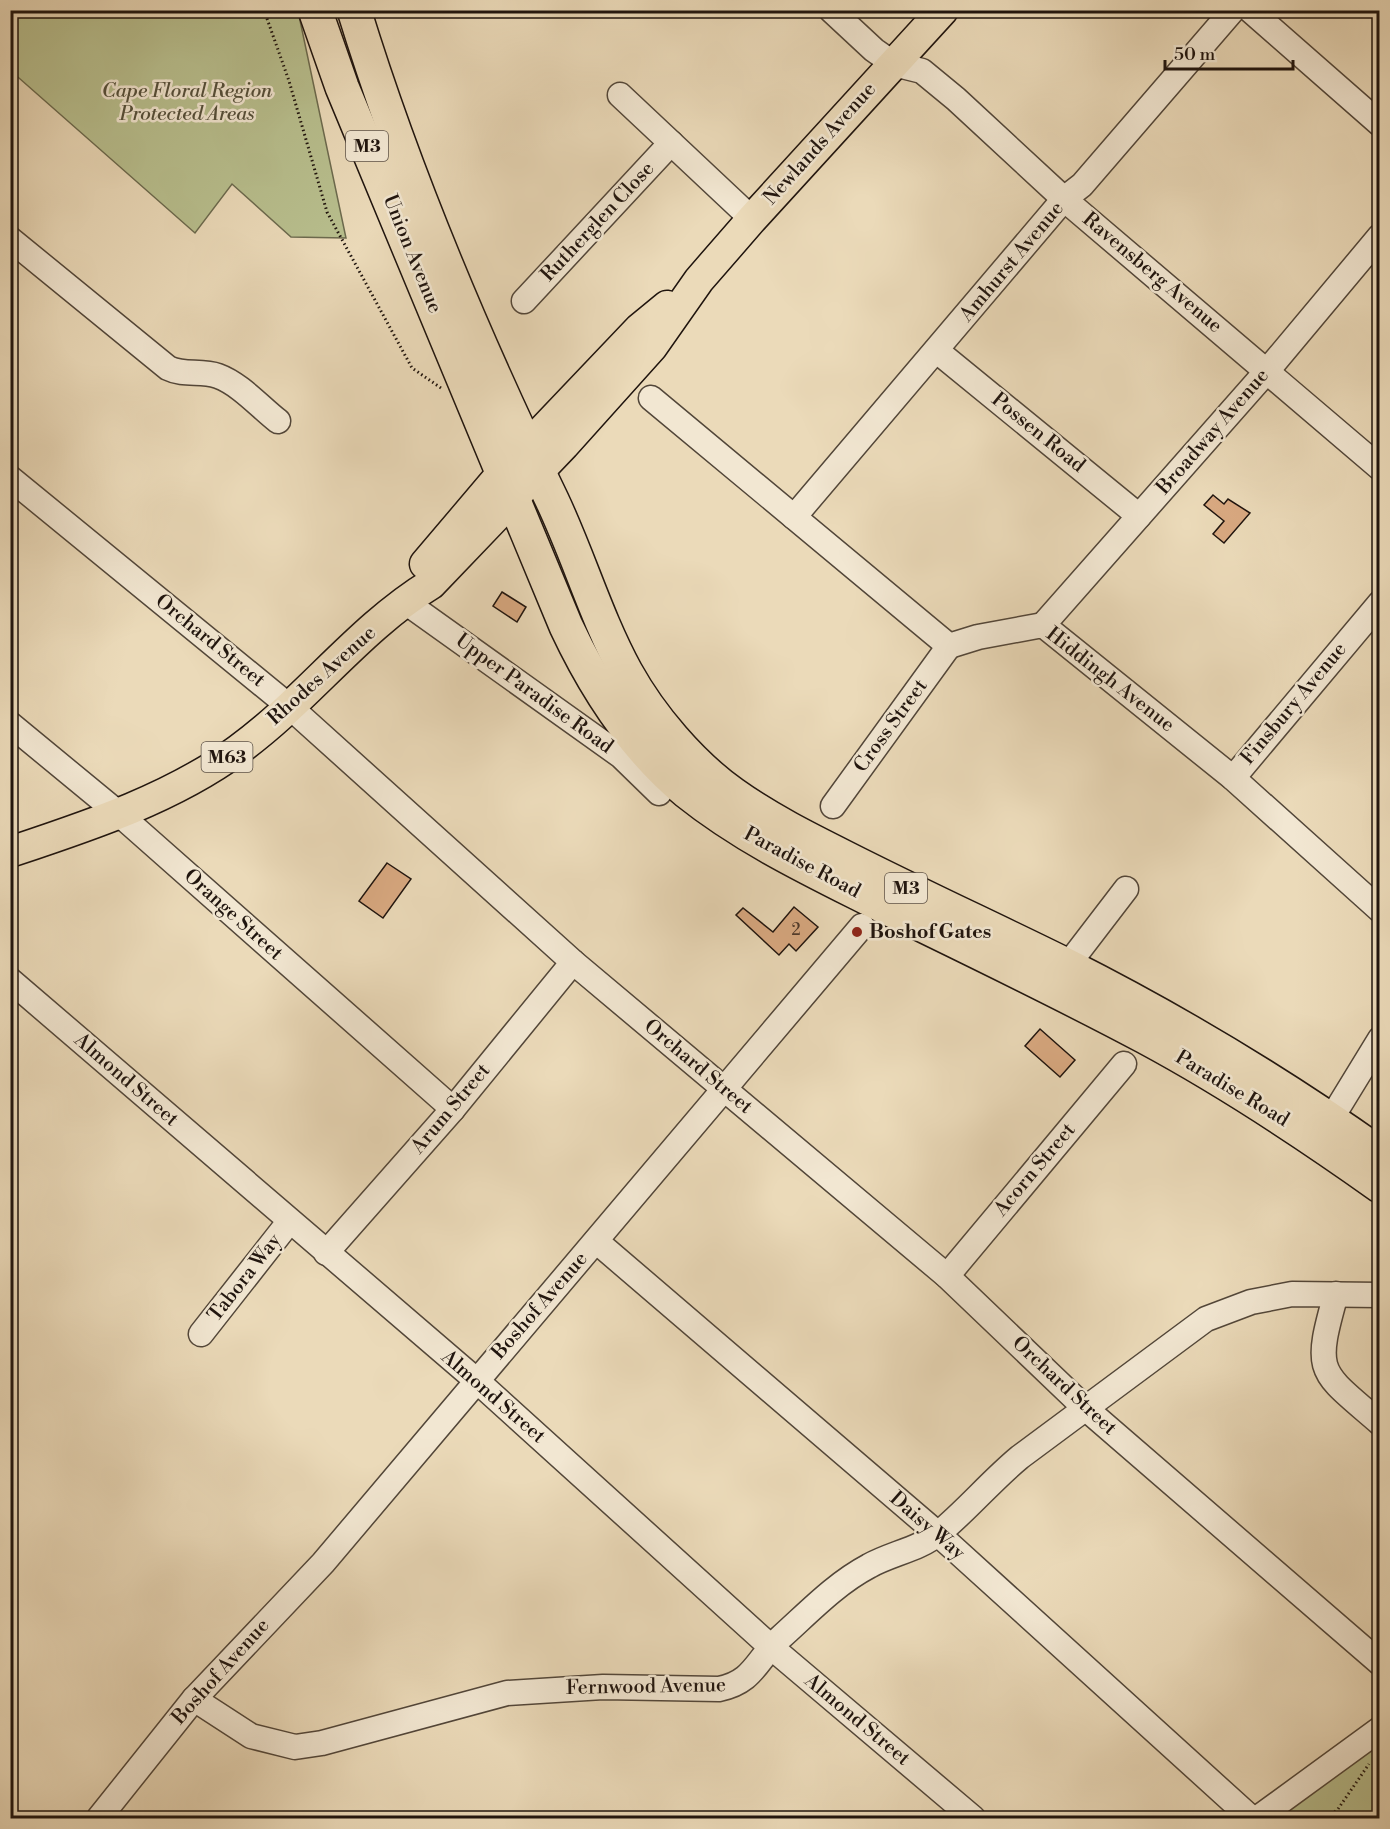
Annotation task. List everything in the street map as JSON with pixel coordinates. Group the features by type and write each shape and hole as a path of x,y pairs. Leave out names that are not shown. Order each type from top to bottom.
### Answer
{"highway":[{"name":"Union Avenue","path":"315,10 342,87 508,484"},
{"name":"Union Avenue","path":"354,10 405,165 531,460"},
{"name":"Paradise Road","path":"531,460 626,673 646,703 686,751 733,794 804,837 1067,966 1209,1042 1331,1119 1380,1154"},
{"name":"Paradise Road","path":"508,484 587,670 630,731 686,791 735,827 779,853 1144,1037 1191,1063 1320,1144 1380,1186"}],"main road":[{"name":"Newlands Avenue","path":"531,460 639,329 699,280 944,10"},
{"name":"Rhodes Avenue","path":"10,852 118,813 185,784 238,750 290,707 404,601 431,584 508,484 531,460"}],"street":[{"name":"Ravensberg Avenue","path":"831,10 874,50 894,63 924,73 1064,200 1380,468"},
{"name":"Amhurst Avenue","path":"794,517 1064,200 1082,185 1233,10"},
{"path":"1250,10 1380,124"},
{"path":"620,95 752,219"},
{"name":"Rutherglen Close","path":"524,300 671,142"},
{"name":"Broadway Avenue","path":"1043,625 1267,371 1380,236"},
{"path":"14,249 168,369 176,372 207,374 226,380 278,421"},
{"name":"Possen Road","path":"937,351 1139,516"},
{"path":"651,398 950,646"},
{"name":"Orchard Street","path":"10,477 290,707 573,962 947,1276 1084,1407 1380,1663"},
{"name":"Upper Paradise Road","path":"404,601 621,756 659,794"},
{"name":"Finsbury Avenue","path":"1233,778 1380,603"},
{"name":"Hiddingh Avenue","path":"950,646 987,635 1043,625 1233,778 1380,910"},
{"name":"Cross Street","path":"833,806 950,646"},
{"name":"Orange Street","path":"10,724 118,813 453,1110"},
{"path":"1067,966 1126,889"},
{"name":"Boshof Avenue","path":"99,1818 194,1699 323,1563 862,926"},
{"name":"Arum Street","path":"326,1253 453,1110 573,962"},
{"name":"Almond Street","path":"10,980 289,1222 476,1380 771,1647 973,1818"},
{"path":"1331,1119 1380,1039"},
{"name":"Acorn Street","path":"947,1276 1124,1064"},
{"name":"Tabora Way","path":"201,1334 289,1222"},
{"name":"Daisy Way","path":"596,1241 938,1534 1251,1818"},
{"name":"Fernwood Avenue","path":"194,1699 251,1736 273,1743 310,1746 507,1693 603,1687 719,1689 734,1686 745,1680 771,1647 844,1580 870,1564 938,1534 995,1478 1084,1407 1206,1319 1251,1302 1292,1294 1380,1295"},
{"path":"1336,1294 1322,1345 1325,1366 1334,1383 1380,1423"},
{"path":"1258,1818 1380,1729"}],"path":[{"path":"264,10 289,81 327,212 412,369 446,392"},
{"path":"1328,1818 1338,1809 1372,1759"}],"green space":[{"name":"Cape Floral Region Protected Areas","path":"11,10 298,11 346,238 291,237 232,184 195,233 11,71"},
{"path":"1379,1735 1379,1818 1266,1818"}],"building":[{"path":"1213,495 1224,504 1228,499 1250,513 1224,543 1213,534 1224,521 1204,505"},
{"path":"502,592 526,607 517,622 493,606"},
{"path":"387,863 411,879 383,918 359,901"},
{"path":"794,907 818,927 796,951 789,944 779,955 736,915 743,908 773,932"},
{"path":"1040,1029 1075,1060 1060,1077 1025,1046"}],"place":[{"name":"Boshof Gates","path":"857,932"}]}
